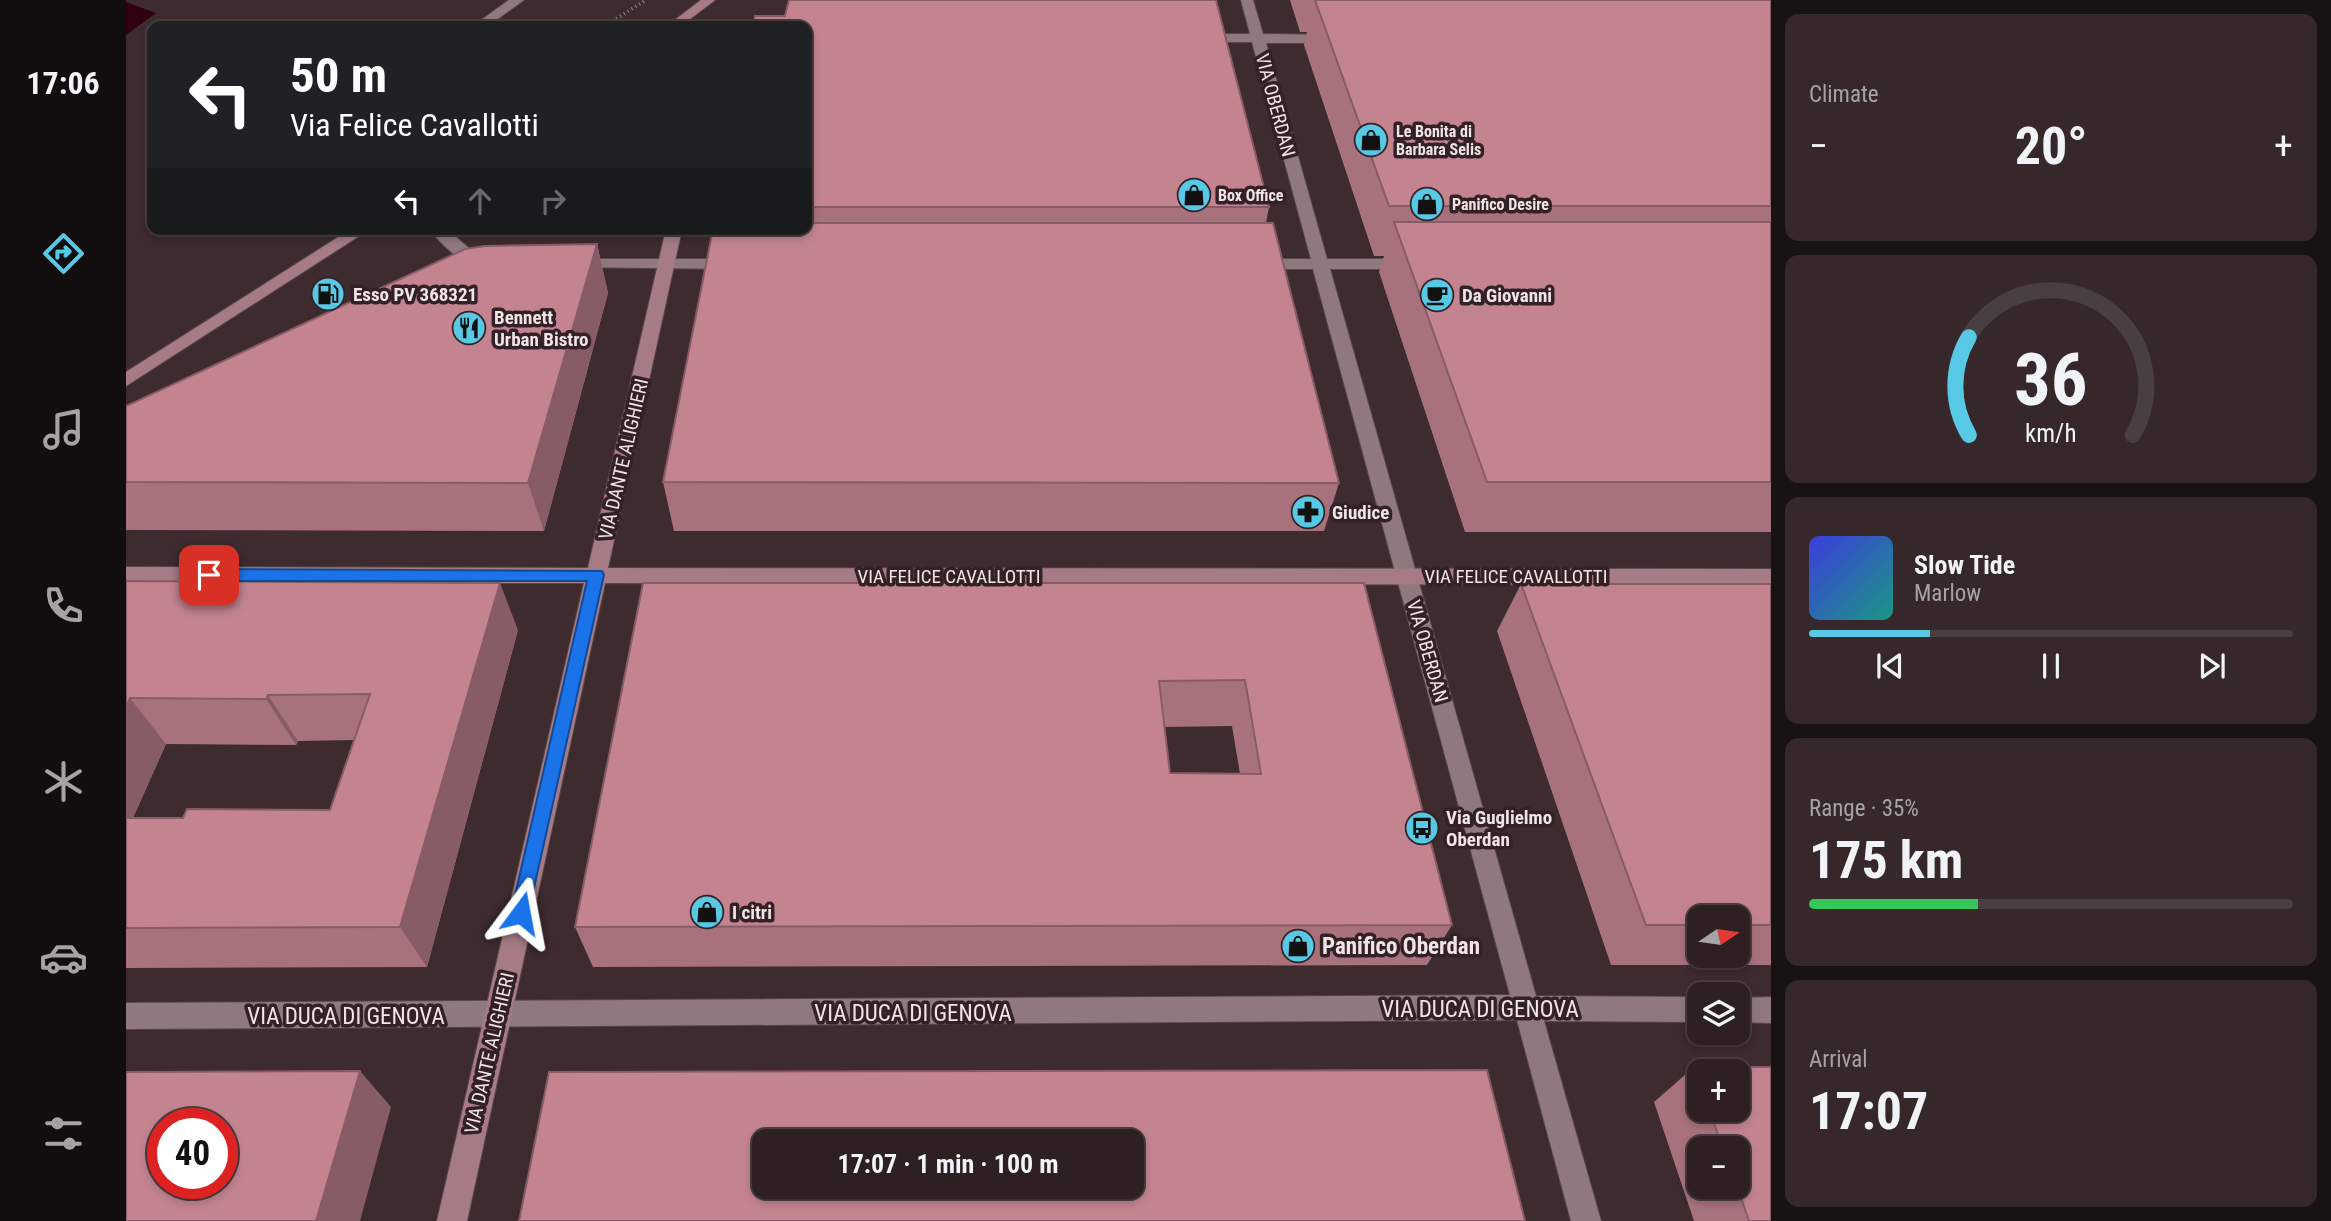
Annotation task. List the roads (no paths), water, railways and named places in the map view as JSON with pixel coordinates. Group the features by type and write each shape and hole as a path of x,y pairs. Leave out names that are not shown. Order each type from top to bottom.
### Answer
{"street":[{"path":"486,21 518,0"},
{"path":"680,21 709,0"},
{"name":"VIA OBERDAN","path":"1247,0 1586,1221"},
{"path":"1188,38 1347,39"},
{"path":"126,380 353,235"},
{"path":"442,235 471,267 504,264"},
{"name":"VIA DANTE ALIGHIERI","path":"452,1221 673,235"},
{"path":"558,264 745,264"},
{"path":"1238,264 1429,264"},
{"name":"VIA FELICE CAVALLOTTI","path":"126,575 1771,577"},
{"name":"VIA DUCA DI GENOVA","path":"126,1016 1687,1009"},
{"path":"1750,1010 1771,1010"}],"place":[{"name":"Le Bonita di Barbara Selis","path":"1371,140"},
{"name":"Box Office","path":"1194,195"},
{"name":"Panifico Desire","path":"1427,204"},
{"name":"Esso PV 368321","path":"328,294"},
{"name":"Da Giovanni","path":"1437,295"},
{"name":"Bennett Urban Bistro","path":"469,328"},
{"name":"Giudice","path":"1308,512"},
{"name":"Via Guglielmo Oberdan","path":"1422,828"},
{"name":"I citri","path":"707,912"},
{"name":"Panifico Oberdan","path":"1298,946"}]}
